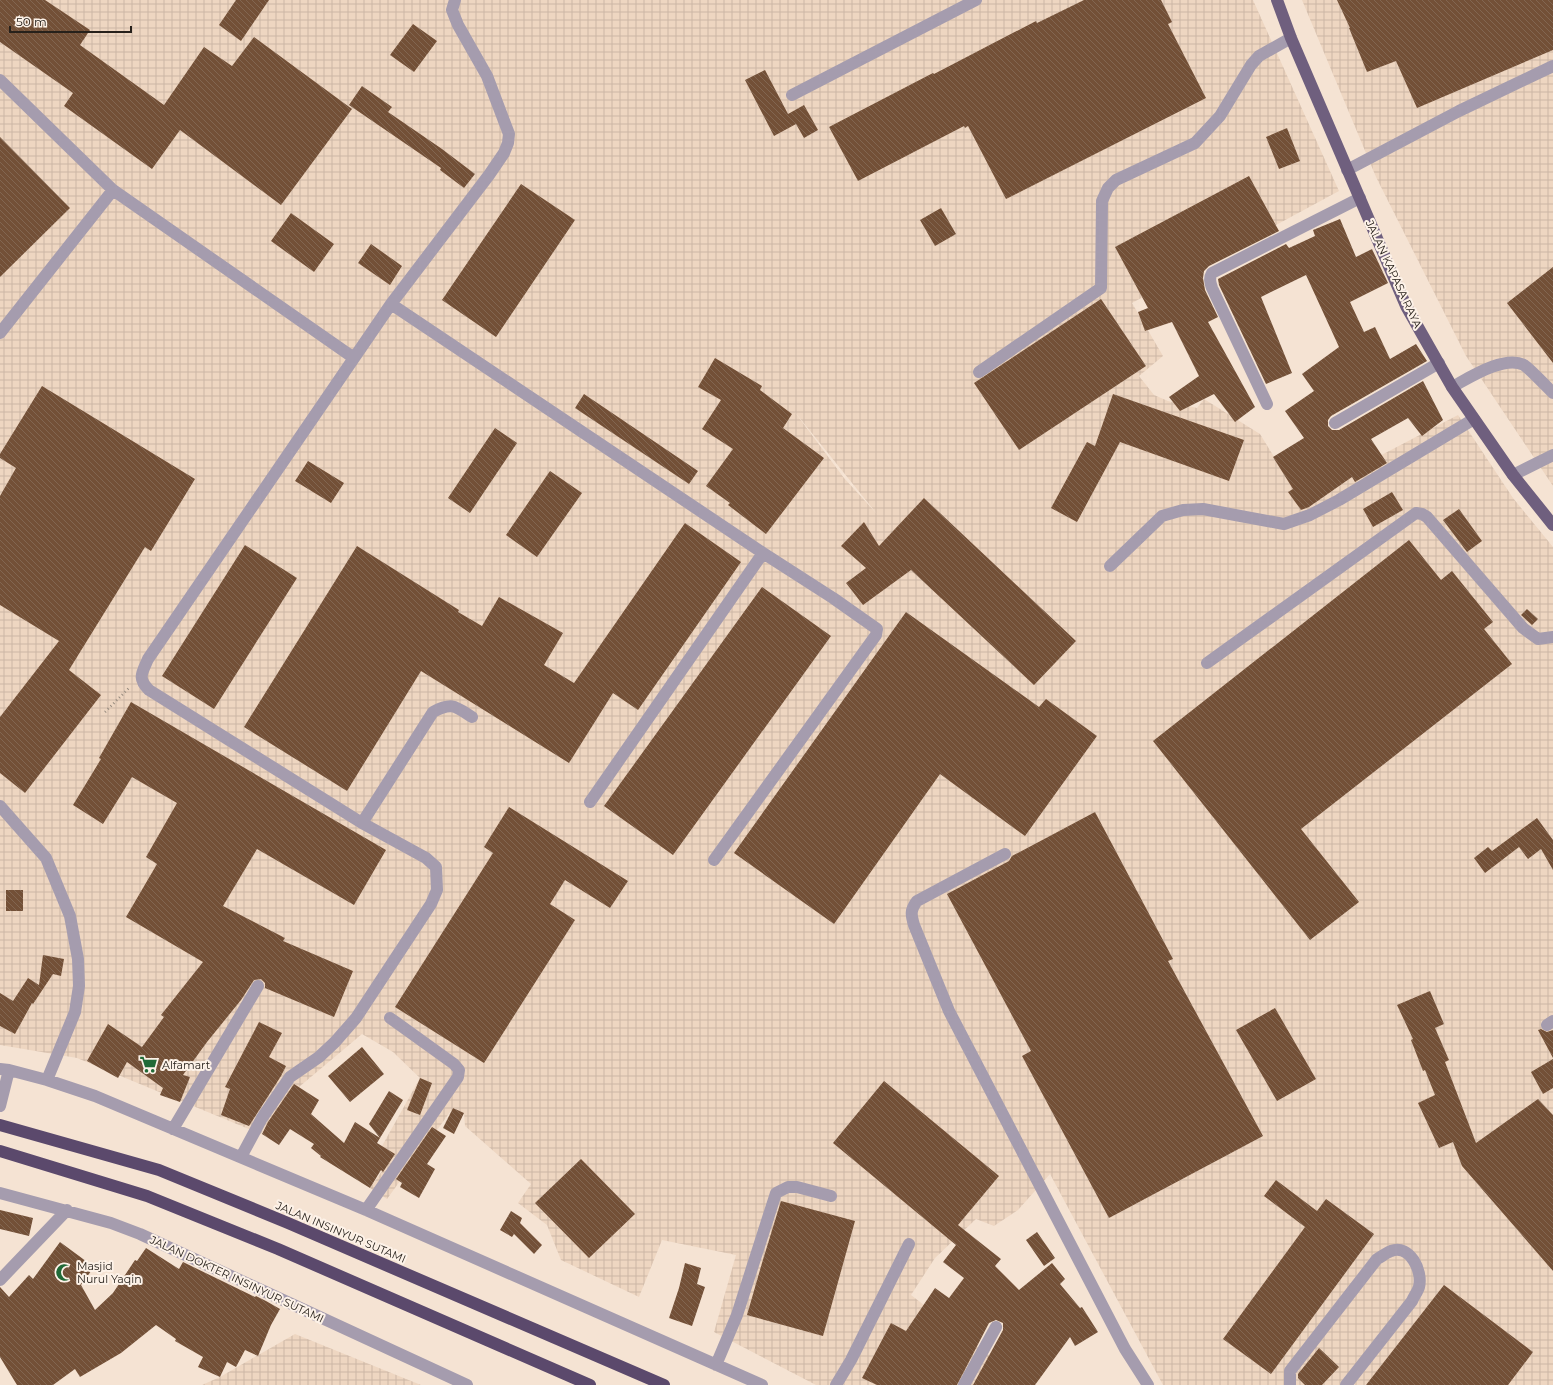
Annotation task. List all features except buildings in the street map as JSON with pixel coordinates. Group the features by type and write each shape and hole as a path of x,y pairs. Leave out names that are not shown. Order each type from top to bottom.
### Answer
{"highway":[{"name":"JALAN INSINYUR SUTAMI","path":"0,1125 159,1170 288,1223 664,1385"},
{"path":"0,1151 147,1196 450,1323 590,1385"}],"main road":[{"name":"JALAN KAPASA RAYA","path":"1277,0 1291,38 1406,306 1452,387 1513,475 1553,525"}],"street":[{"path":"241,1157 262,1118 290,1077 319,1057 335,1042 356,1018 431,904 437,890 436,867 426,858 362,823 149,690 143,683 141,677 152,652 354,358 392,304 504,153 508,143 509,134 487,76 458,25 452,10 455,0"},
{"path":"792,95 976,0"},
{"path":"979,372 1101,288 1102,200 1108,188 1116,180 1195,143 1220,116 1251,65 1259,56 1291,38"},
{"path":"1347,170 1459,111 1553,66"},
{"path":"0,80 113,190 354,358"},
{"path":"0,333 113,190"},
{"path":"1267,404 1212,288 1209,281 1210,276 1212,273 1360,198"},
{"path":"392,304 763,553 833,598 877,630 876,635 714,860"},
{"path":"1335,423 1439,363"},
{"path":"1452,387 1485,369 1508,363 1523,365 1553,393"},
{"path":"1110,566 1162,516 1183,510 1203,509 1284,524 1310,515 1339,500 1474,419"},
{"path":"1513,475 1553,455"},
{"path":"1207,662 1416,513 1422,514 1427,518 1522,628 1538,639 1553,637"},
{"path":"590,802 763,553"},
{"path":"362,823 433,712 445,706 458,708 472,717"},
{"path":"0,806 46,858 70,916 78,959 79,986 75,1012 47,1080"},
{"path":"1005,854 917,901 912,907 910,913 949,1011 1122,1342 1148,1385"},
{"path":"173,1129 258,986"},
{"path":"366,1210 458,1077 458,1070 454,1064 390,1018"},
{"path":"0,1106 5,1069 47,1080 95,1096 366,1210 762,1385"},
{"path":"716,1365 737,1316 776,1193 788,1187 797,1187 831,1196"},
{"name":"JALAN DOKTER INSINYUR SUTAMI","path":"0,1193 111,1223 153,1240 467,1385"},
{"path":"0,1280 66,1210"},
{"path":"836,1385 851,1360 909,1244"},
{"path":"1290,1385 1290,1371 1377,1260 1392,1251 1404,1252 1417,1263 1420,1278 1419,1288 1412,1301 1346,1385"},
{"path":"964,1385 996,1326"}],"path":[{"path":"105,712 141,677"}],"shaded area":[{"path":"0,0 1253,0 1339,191 1132,303 1163,356 1139,376 1154,395 1168,401 1197,408 1204,399 1260,434 1302,502 1347,473 1458,415 1513,498 1553,547 1553,1385 1163,1385 1050,1174 1018,1210 994,1226 976,1219 935,1258 911,1295 987,1354 1033,1385 816,1385 714,1332 736,1255 662,1240 639,1297 561,1260 547,1225 518,1203 531,1184 465,1126 464,1113 453,1108 387,1199 370,1188 394,1154 382,1146 420,1078 393,1052 362,1034 299,1087 269,1121 261,1134 77,1058 0,1045","holes":["794,411 877,514 844,478"]},
{"path":"1302,0 1553,0 1553,486 1466,356 1376,177"},
{"path":"295,1334 421,1385 202,1385 220,1377"}],"place":[{"name":"Alfamart","path":"149,1065"},
{"name":"Masjid Nurul Yaqin","path":"64,1272"}]}
